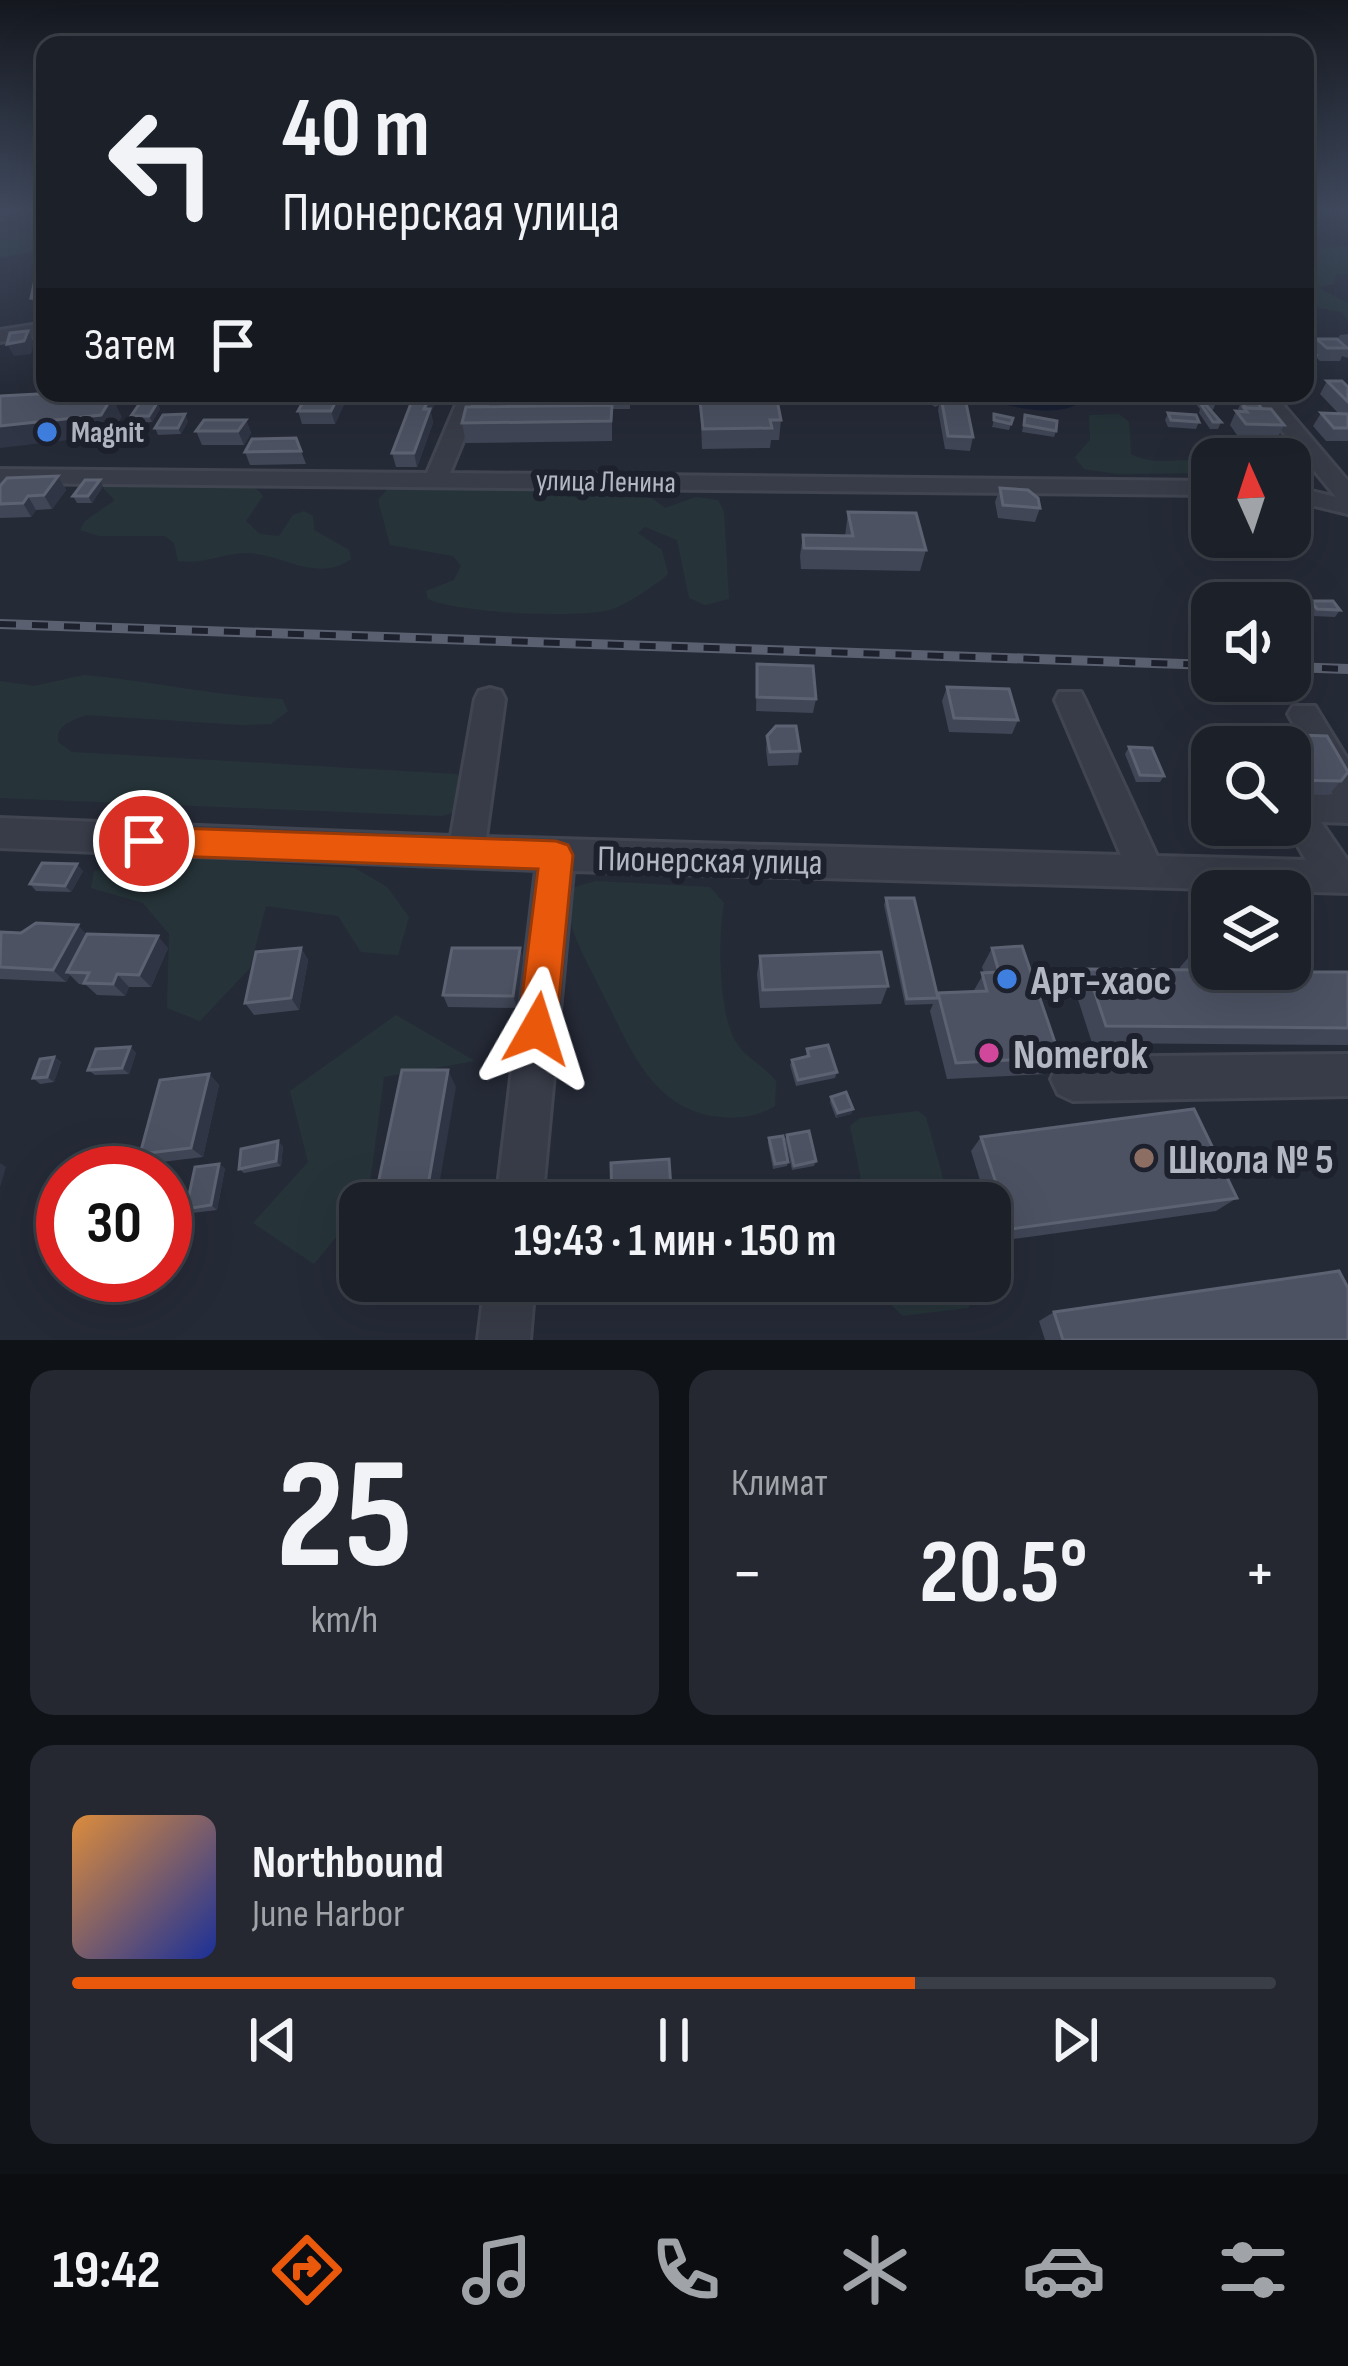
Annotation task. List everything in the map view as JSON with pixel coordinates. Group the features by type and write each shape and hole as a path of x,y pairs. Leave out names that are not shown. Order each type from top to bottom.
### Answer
{"street":[{"path":"0,336 36,330"},
{"path":"436,479 468,402"},
{"path":"1270,402 1348,496"},
{"path":"741,455 745,482"},
{"name":"улица Ленина","path":"0,476 1191,488"},
{"path":"1311,498 1348,507"},
{"path":"466,852 490,699"},
{"path":"1070,700 1144,869"},
{"path":"1304,714 1348,790"},
{"path":"1341,876 1293,807 1348,809"},
{"name":"Пионерская улица","path":"0,833 556,855 1341,876"},
{"path":"521,1182 556,855"},
{"path":"1073,1079 1348,1075"},
{"path":"504,1340 508,1302"}],"shaded area":[{"path":"1314,271 1348,271 1336,275 1334,284 1318,288 1348,303 1348,322 1342,312 1314,304"},
{"path":"1119,414 1129,422 1131,454 1151,460 1191,460 1191,473 1118,474 1084,469 1075,457 1090,440 1089,415"},
{"path":"218,483 256,488 263,496 246,521 260,534 279,536 293,515 304,511 313,516 314,530 349,550 351,559 325,569 246,553 178,561 174,543 165,536 99,536 80,530 115,500 103,488 106,485"},
{"path":"391,485 640,489 665,508 696,497 718,500 724,512 729,599 705,605 689,598 677,540 645,527 638,533 662,550 668,574 613,609 520,613 428,599 426,591 454,580 461,566 453,556 390,545 378,500"},
{"path":"84,675 282,699 288,711 271,724 243,725 86,715 60,731 58,742 72,752 456,774 473,784 466,810 441,816 0,798 0,681 34,686"},
{"path":"144,856 355,868 387,887 409,917 398,955 361,952 338,916 266,906 250,968 200,1021 167,1008 169,934 143,903 91,888 94,871"},
{"path":"596,881 710,887 724,903 720,954 730,1029 740,1048 776,1081 775,1106 743,1117 698,1112 678,1103 646,1072 570,920 569,895 575,887"},
{"path":"396,1015 475,1061 384,1077 370,1182 339,1182 339,1233 314,1264 253,1223 308,1162 290,1091"},
{"path":"918,1111 926,1117 944,1182 862,1182 850,1126 860,1118"},
{"path":"972,1302 968,1308 903,1316 891,1305"}],"water":[{"path":"1000,402 1082,402 1050,410"}],"building":[{"path":"28,331 24,341 7,344 10,333"},
{"path":"1317,339 1337,339 1347,348 1327,348"},
{"path":"1327,381 1342,381 1348,387 1348,402"},
{"path":"36,394 36,402 109,402 101,415 0,426 0,396"},
{"path":"303,402 336,402 331,411 298,411"},
{"path":"412,402 428,402 424,409 430,409 414,453 392,453"},
{"path":"700,402 777,402 781,420 770,420 772,428 703,429"},
{"path":"942,402 966,402 973,437 948,436"},
{"path":"1241,402 1257,402 1262,409 1246,408"},
{"path":"140,403 157,403 149,416 131,416"},
{"path":"1205,404 1221,422 1213,422"},
{"path":"612,405 611,421 462,423 466,407"},
{"path":"1244,408 1271,409 1284,425 1246,424 1236,411 1247,412"},
{"path":"1168,413 1196,415 1199,422 1171,420"},
{"path":"1321,413 1348,414 1348,428 1334,428"},
{"path":"185,414 178,428 155,428 163,415"},
{"path":"994,414 1013,418 1011,424 994,420"},
{"path":"1025,415 1057,421 1056,431 1024,425"},
{"path":"204,420 246,420 238,431 196,431"},
{"path":"296,438 301,451 245,452 252,439"},
{"path":"58,476 44,495 28,496 23,503 0,504 0,486 7,478"},
{"path":"85,480 100,480 88,496 73,496"},
{"path":"1000,488 1028,490 1038,498 1040,508 1003,505"},
{"path":"848,512 916,513 926,550 804,548 803,535 853,536"},
{"path":"1311,601 1333,601 1340,610 1317,609"},
{"path":"757,664 813,666 816,699 757,697"},
{"path":"947,687 1009,689 1018,720 954,718"},
{"path":"776,726 796,726 800,751 770,752 767,736"},
{"path":"1311,735 1327,736 1348,772 1341,781 1311,780"},
{"path":"1129,747 1152,748 1164,776 1140,775"},
{"path":"42,863 77,864 65,886 30,884"},
{"path":"886,898 914,898 938,998 907,999"},
{"path":"36,923 78,925 53,970 0,967 1,932 21,933"},
{"path":"87,934 158,936 139,975 117,974 113,984 84,983 89,973 67,972"},
{"path":"1022,946 1060,1057 956,1063 938,993 987,991 982,973 999,972 992,948"},
{"path":"301,948 291,998 245,1003 256,952"},
{"path":"452,948 520,948 513,996 443,995"},
{"path":"881,952 888,986 763,990 760,956"},
{"path":"1087,969 1191,970 1191,990 1311,990 1311,972 1348,972 1348,1028 1106,1026"},
{"path":"828,1045 837,1072 798,1080 792,1060 809,1056 807,1049"},
{"path":"130,1047 122,1068 88,1070 96,1049"},
{"path":"54,1057 47,1077 33,1078 40,1059"},
{"path":"402,1070 448,1070 429,1182 378,1182"},
{"path":"209,1074 191,1146 142,1146 160,1080"},
{"path":"846,1092 853,1109 838,1113 831,1097"},
{"path":"1194,1109 1237,1198 1011,1229 1011,1182 996,1182 981,1137"},
{"path":"809,1131 816,1161 794,1166 787,1135"},
{"path":"783,1136 788,1162 775,1164 769,1138"},
{"path":"278,1141 276,1161 239,1169 241,1149"},
{"path":"669,1159 671,1182 611,1182 611,1163"},
{"path":"219,1164 211,1205 192,1208 195,1167"},
{"path":"1339,1271 1348,1288 1348,1340 1063,1340 1054,1312"}],"railway":[{"path":"0,624 1191,664"},
{"path":"1311,668 1348,669"}],"place":[{"name":"Magnit","path":"47,432"},
{"name":"Арт-хаос","path":"1007,979"},
{"name":"Nomerok","path":"989,1053"},
{"name":"Школа № 5","path":"1144,1158"}],"route":[{"path":"144,841 556,855 537,1029"}]}
